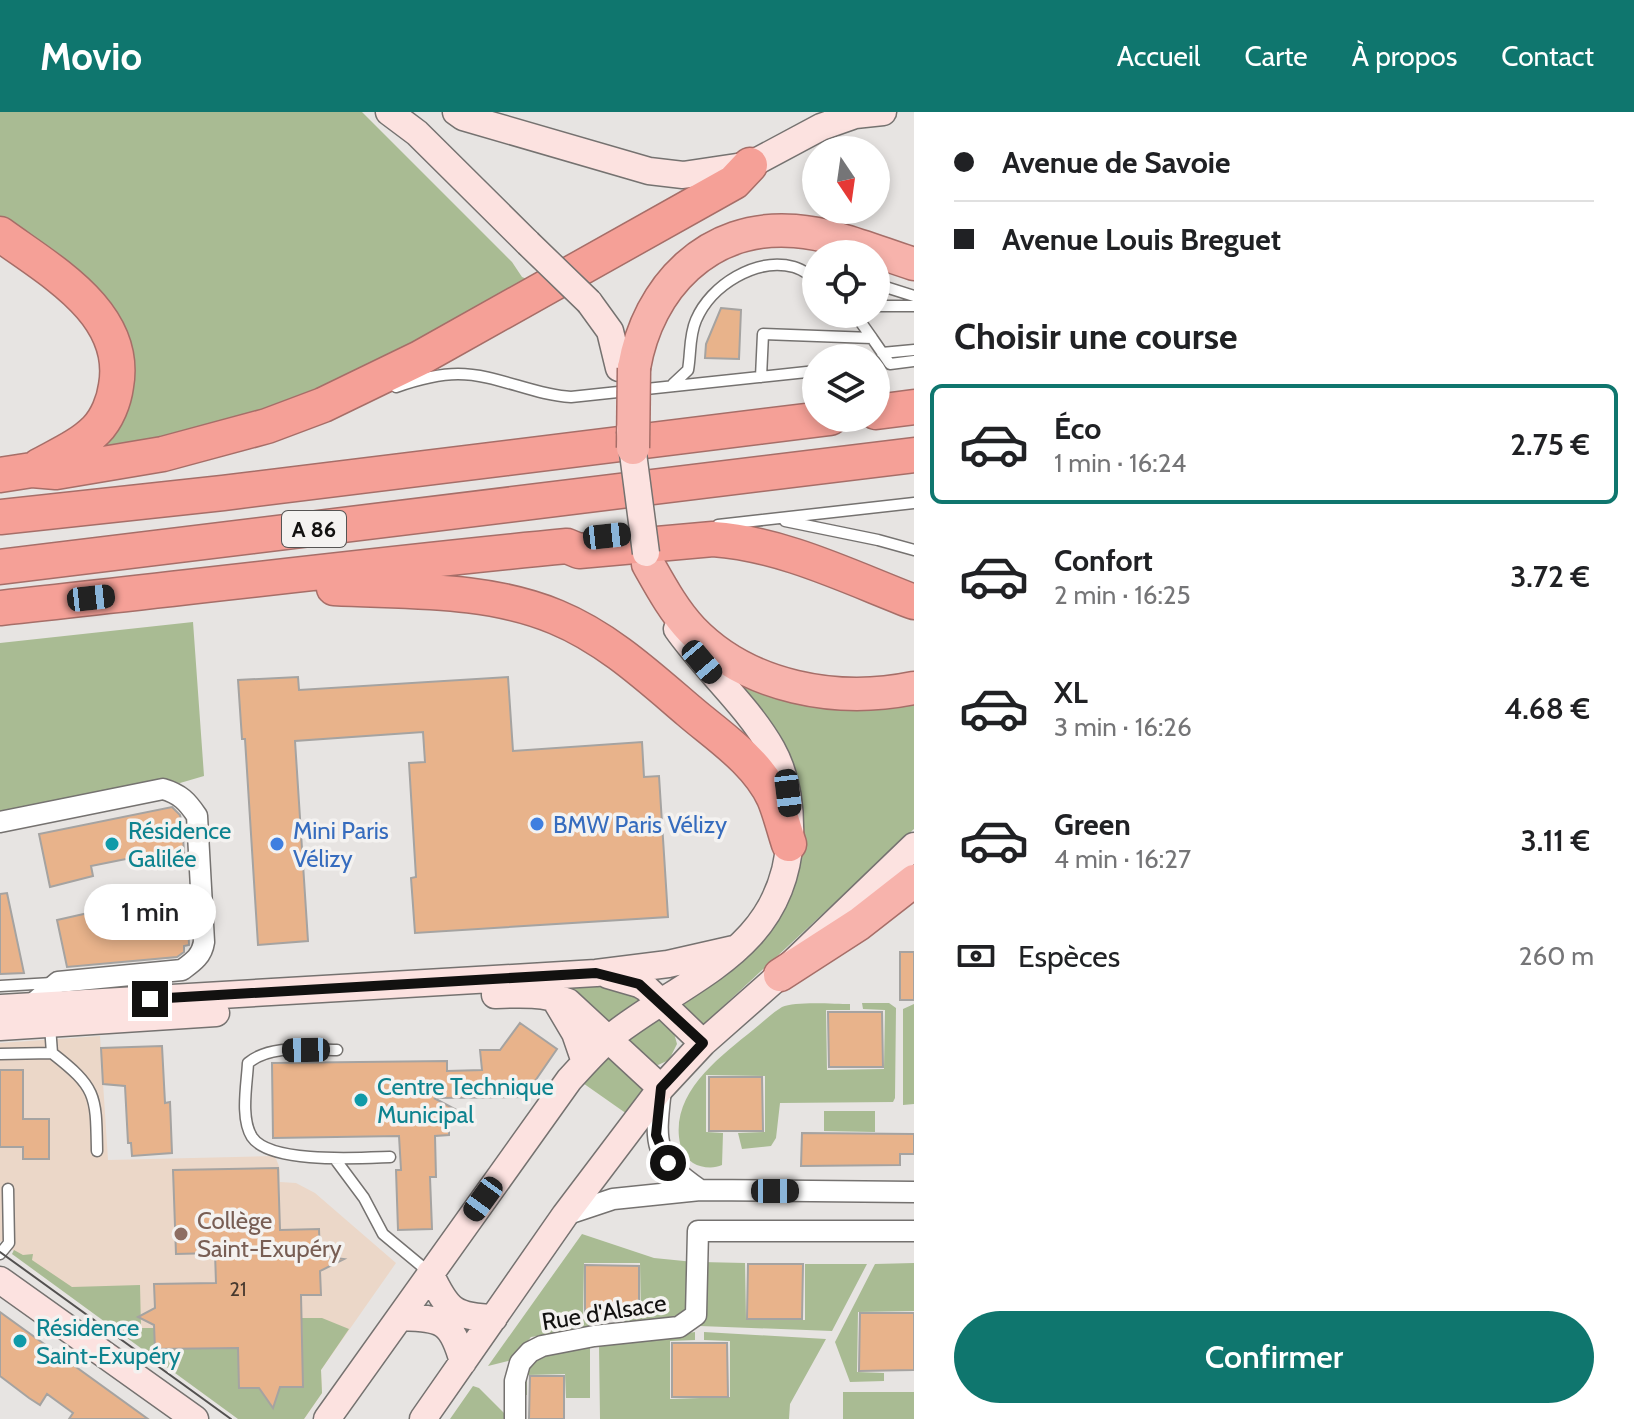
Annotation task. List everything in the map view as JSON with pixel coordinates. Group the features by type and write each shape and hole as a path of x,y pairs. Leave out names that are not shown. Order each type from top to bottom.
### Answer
{"highway":[{"path":"16,472 56,472 163,454 267,426 366,385 420,358 734,182 750,165"},
{"path":"633,448 626,368 652,310 673,280 703,255 756,233 796,231 914,264"},
{"path":"0,234 71,288 94,310 110,334 117,363 116,391 98,428 74,447 16,472"},
{"path":"890,410 914,407"},
{"name":"A 86","path":"0,517 802,421"},
{"name":"A 86","path":"0,567 914,455"},
{"path":"0,608 242,583 573,543 579,551 686,541 735,541 783,552 914,602"},
{"path":"650,549 666,596 691,629 740,667 791,686 823,692 876,694 914,688"},
{"path":"242,583 269,588 334,587 456,594 511,603 557,617 630,660 742,756 774,798 789,844"},
{"path":"780,975 859,924 914,881"}],"main road":[{"path":"389,112 410,123 589,302 610,331 626,368"},
{"path":"456,112 463,117 649,171 683,175 750,165 821,127 855,115 883,112"},
{"path":"327,1419 569,1080 609,1039 702,978 737,948 773,903 786,866 791,814 777,758 761,730 672,623 662,604 633,448"},
{"path":"423,1419 565,1215 661,1088 703,1043 780,975 914,846"},
{"path":"0,1027 40,1015 596,973 668,964 737,948"},
{"path":"596,973 639,984 703,1043"},
{"path":"0,1008 40,1015 506,995 554,996 568,1002 661,1088"},
{"path":"554,996 575,1033 585,1062"},
{"path":"430,1273 442,1300 452,1309 468,1317 494,1318"},
{"path":"0,1280 195,1419"},
{"path":"400,1317 430,1318 445,1323 452,1331 463,1362"}],"street":[{"path":"0,822 163,789 177,793 197,816 204,942 202,952 195,961 182,970 58,982 40,1015"},
{"path":"661,1088 656,1135 662,1154 677,1174 700,1190"},
{"path":"565,1215 613,1199 700,1190 914,1192"},
{"name":"Rue d'Alsace","path":"515,1419 515,1381 520,1363 530,1352 542,1346 594,1336 679,1327 696,1315 698,1231 914,1231"}],"lane":[{"path":"668,386 688,370 691,338 697,318 711,297 738,274 784,265 802,270"},
{"path":"890,288 914,296"},
{"path":"890,306 914,306"},
{"path":"866,328 876,344"},
{"path":"761,377 763,334 872,338"},
{"path":"890,352 914,350"},
{"path":"890,364 914,361"},
{"path":"386,391 428,377 461,374 554,396 571,397 802,373"},
{"path":"267,426 361,399"},
{"path":"700,527 914,503"},
{"path":"776,519 914,550"},
{"path":"625,534 650,549"},
{"path":"0,986 58,982"},
{"path":"40,1015 52,1053 74,1070 94,1097 97,1151"},
{"path":"337,1050 276,1051 257,1056 248,1063 247,1113 253,1139 293,1155 335,1159 390,1157"},
{"path":"0,1054 52,1053"},
{"path":"335,1159 364,1198 383,1234 430,1273"},
{"path":"0,1254 9,1243 8,1189"}],"shaded area":[{"name":"Collège Saint-Exupéry","path":"100,1036 108,1160 275,1156 280,1169 280,1182 296,1183 315,1193 396,1263 321,1370 322,1393 304,1419 144,1346 0,1241 0,1043"}],"green space":[{"path":"0,112 362,112 512,262 522,277 529,280 316,395 96,455 128,367 0,219"},
{"path":"193,622 204,776 180,783 158,780 0,812 0,643"},
{"path":"738,683 914,701 914,829 703,1025 679,1004 730,973 765,936 782,911 801,857 802,800 795,770 779,733"},
{"path":"601,983 647,998 611,1024 574,991 554,985"},
{"path":"805,1003 850,1004 850,1010 826,1010 827,1070 884,1069 885,1010 863,1009 862,1003 889,1003 896,1008 893,1102 780,1103 776,1138 771,1146 742,1149 738,1133 765,1132 765,1076 706,1075 706,1132 723,1133 722,1165 704,1167 687,1158 680,1141 679,1120 692,1089 727,1051 782,1007"},
{"path":"914,1004 914,1104 903,1105 903,1009"},
{"path":"658,1019 674,1033 677,1044 669,1060 658,1065 647,1061 629,1040 630,1034"},
{"path":"606,1055 644,1089 627,1114 580,1081"},
{"path":"824,1111 875,1111 875,1132 824,1131"},
{"path":"582,1234 654,1258 694,1262 691,1309 677,1319 623,1325 623,1320 641,1318 640,1263 584,1263 583,1319 608,1320 608,1326 531,1337 512,1360 488,1366"},
{"path":"14,1250 23,1255 33,1254 32,1260 72,1287 140,1285 141,1328 154,1328 155,1349 220,1348 237,1327 261,1388 274,1400 278,1384 283,1387 303,1386 302,1318 322,1318 349,1329 321,1370 322,1393 304,1419 238,1419 12,1254"},
{"path":"701,1262 745,1263 746,1320 805,1320 805,1264 867,1264 832,1331 700,1326"},
{"path":"914,1263 914,1311 858,1312 857,1372 884,1373 884,1381 850,1382 835,1342 875,1264"},
{"path":"695,1332 695,1340 670,1341 670,1399 730,1397 730,1341 704,1340 704,1332 826,1339 790,1404 789,1419 600,1419 599,1345"},
{"path":"590,1344 590,1398 566,1398 565,1374 527,1375 527,1395 519,1395 528,1360"},
{"path":"473,1386 479,1388 510,1419 450,1419"},
{"path":"843,1392 914,1392 914,1419 843,1419"}],"building":[{"path":"721,308 741,310 739,359 705,358 706,344"},
{"name":"BMW Paris Vélizy","path":"298,677 299,690 508,677 513,751 642,742 644,777 659,776 668,917 415,933 411,878 416,877 409,763 425,762 423,732 295,741 308,941 258,945 245,739 242,739 238,680"},
{"name":"Résidence Galilée","path":"172,807 180,815 185,865 148,867 146,855 91,866 93,876 50,887 39,834"},
{"path":"7,893 24,973 0,974 0,894"},
{"name":"Résidence Galilée","path":"187,899 189,945 184,946 184,952 177,957 67,967 57,920 97,911 100,924 148,923 147,900"},
{"path":"900,952 914,952 914,1000 900,1000"},
{"path":"828,1012 882,1012 883,1067 829,1067"},
{"name":"Centre Technique Municipal","path":"520,1023 557,1049 524,1097 434,1098 475,1120 449,1120 449,1135 435,1136 436,1177 430,1177 432,1229 398,1230 396,1170 401,1170 399,1136 273,1138 272,1063 447,1061 447,1071 482,1070 480,1050 500,1050"},
{"path":"162,1046 165,1103 170,1102 172,1153 132,1156 131,1143 128,1143 125,1086 103,1084 101,1048"},
{"path":"0,1070 23,1070 23,1119 49,1119 49,1159 23,1159 23,1147 0,1147"},
{"path":"709,1077 762,1077 763,1131 709,1131"},
{"path":"802,1133 914,1134 914,1154 900,1154 900,1165 801,1166"},
{"name":"Collège Saint-Exupéry","path":"278,1168 280,1230 319,1229 320,1256 344,1259 320,1271 321,1295 301,1295 303,1387 280,1387 273,1408 259,1388 239,1388 238,1348 155,1349 154,1325 138,1317 155,1308 154,1284 216,1283 215,1253 176,1254 173,1170"},
{"path":"748,1264 803,1264 802,1319 747,1319"},
{"path":"585,1265 639,1266 639,1318 585,1318"},
{"name":"Résidence Saint-Exupéry","path":"0,1312 148,1419 69,1419 73,1413 47,1394 40,1405 29,1398 0,1376"},
{"path":"860,1313 914,1313 914,1370 859,1371"},
{"path":"672,1343 727,1343 728,1397 672,1397"},
{"path":"530,1376 564,1376 564,1419 529,1419"}],"tram line":[{"path":"0,1252 231,1419"}],"place":[{"name":"BMW Paris Vélizy","path":"537,824"},
{"name":"Résidence Galilée","path":"112,844"},
{"name":"Mini Paris Vélizy","path":"277,844"},
{"name":"Centre Technique Municipal","path":"361,1100"},
{"name":"Collège Saint-Exupéry","path":"181,1234"},
{"name":"Résidence Saint-Exupéry","path":"20,1341"}],"route":[{"path":"150,999 596,973 631,981 646,988 703,1043 661,1088 656,1135 668,1163"}]}
